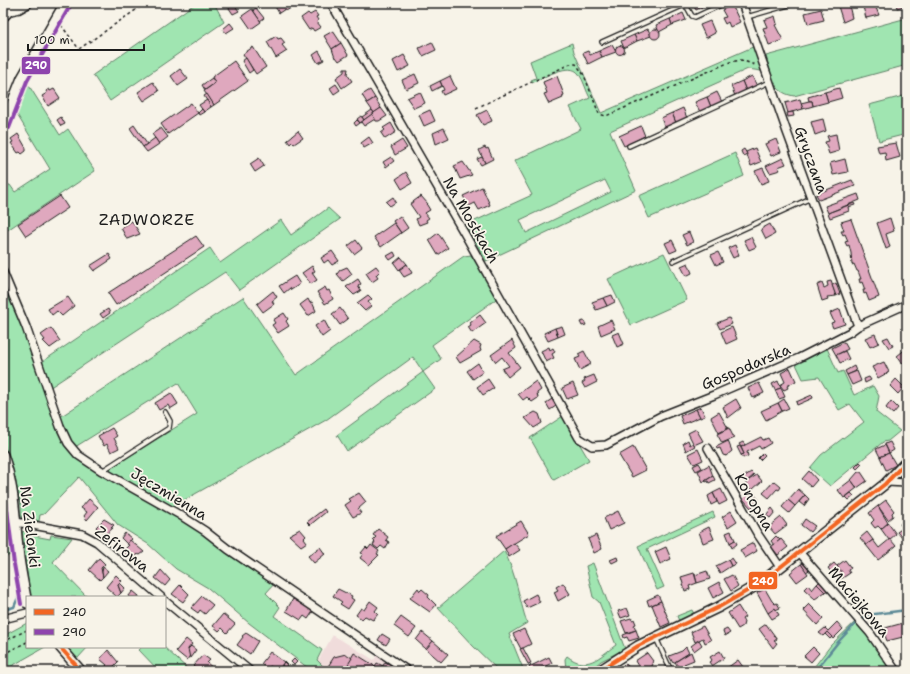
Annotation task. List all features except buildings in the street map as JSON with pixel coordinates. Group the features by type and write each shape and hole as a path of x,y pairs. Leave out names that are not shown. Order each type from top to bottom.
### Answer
{"main road":[{"path":"4,12 28,3"}],"street":[{"path":"3,126 22,78 65,3"},
{"name":"Na Mostkach","path":"331,3 467,238 579,438 592,446"},
{"name":"Gryczana","path":"742,3 769,82 858,326"},
{"name":"Jęczmienna","path":"3,272 26,327 60,426 68,443 78,455 102,471 149,496 205,531 228,549 408,671"},
{"name":"Gospodarska","path":"592,446 606,445 661,416 799,358 850,332 858,326 907,304"},
{"name":"Konopna","path":"708,448 757,533 780,567"},
{"name":"Na Zielonki","path":"3,455 8,469 16,522 19,558 26,597"},
{"path":"599,671 638,646 725,604 759,584 887,482 907,462"},
{"path":"887,482 907,483"},
{"name":"Zefirowa","path":"16,522 82,534 97,542 160,596"},
{"name":"Maciejkowa","path":"799,552 870,633 896,671"},
{"path":"166,602 250,671"},
{"path":"3,619 26,613"},
{"path":"61,648 81,671"}],"lane":[{"path":"602,42 682,6 687,7 692,16 695,16 725,3"},
{"path":"747,16 795,3"},
{"path":"630,146 769,82"},
{"path":"673,261 811,198"},
{"path":"102,471 169,428 170,421 165,412"},
{"path":"656,638 671,671"}],"path":[{"path":"55,20 60,24 79,49 146,3"},
{"path":"476,108 570,64 576,64 584,75 599,114 606,116 730,62 741,60 755,64 766,72"},
{"path":"3,642 26,630"},
{"path":"3,654 26,642"}],"shaded area":[{"path":"333,635 374,660 378,654 404,671 312,671"}],"green space":[{"path":"196,3 214,3 224,22 110,101 93,75"},
{"path":"907,18 907,65 794,96 781,91 771,76 766,56"},
{"path":"572,43 574,52 601,113 755,46 761,71 748,69 610,131 636,190 486,261 466,225 532,195 514,161 581,129 570,107 590,98 581,77 575,70 569,69 556,72 532,83 531,80 536,78 530,61","holes":["605,180 611,192 526,233 520,220"]},
{"path":"26,81 60,135 68,129 95,171 3,233 3,185 10,185 15,192 50,169 10,103"},
{"path":"907,95 907,134 879,141 869,105"},
{"path":"735,153 744,176 649,218 639,196"},
{"path":"328,208 340,219 239,290 225,272 49,388 42,362 210,248 220,263 281,220 291,235"},
{"path":"664,253 687,300 631,325 608,279"},
{"path":"471,255 499,297 432,345 441,359 423,372 413,357 326,420 172,507 106,471 197,414 178,383 75,447 70,441 60,417 243,297 296,375 464,256"},
{"path":"3,278 25,329 48,393 76,456 201,532 230,556 275,583 266,593 280,607 274,616 322,650 317,660 328,671 312,671 249,623 208,588 176,569 148,544 118,525 79,477 44,514 40,515 39,521 21,517 21,506 13,470 3,440"},
{"path":"826,346 838,373 843,371 854,395 873,386 879,396 876,412 900,431 888,441 883,442 830,486 810,468 821,455 864,422 850,404 839,410 819,377 803,379 795,362"},
{"path":"423,372 435,389 347,451 337,435"},
{"path":"563,416 589,460 554,480 530,438"},
{"path":"3,480 8,525 3,525"},
{"path":"713,512 715,517 647,549 664,587 657,590 638,546"},
{"path":"29,529 29,535 50,539 51,535 72,538 53,562 86,596 31,596 22,532"},
{"path":"9,535 12,554 3,558 3,536"},
{"path":"504,551 514,577 527,623 509,634 524,671 499,671 473,646 438,608"},
{"path":"593,563 625,649 601,661 589,671 566,671 565,659 567,656 574,661 587,663 598,658 616,645 599,602 593,597 586,566"},
{"path":"692,610 694,614 679,621 677,616"},
{"path":"856,621 894,671 811,671 831,645"},
{"path":"26,624 26,648 43,648 3,671 3,636"},
{"path":"66,648 87,648 77,659"},
{"path":"141,648 165,648 190,671 159,671 139,650"}],"waterway":[{"path":"3,610 14,607 19,595 13,539"},
{"path":"861,619 875,614 907,610"},
{"path":"815,671 839,641 856,623"}],"transit line":[{"name":"290","path":"9,128 27,81 70,6"},
{"name":"240","path":"599,671 638,646 719,607 759,584 885,484 907,461"},
{"name":"290","path":"3,477 14,564 21,604"},
{"name":"240","path":"61,648 81,671"}],"district":[{"name":"ZADWORZE","path":"147,219"}]}
